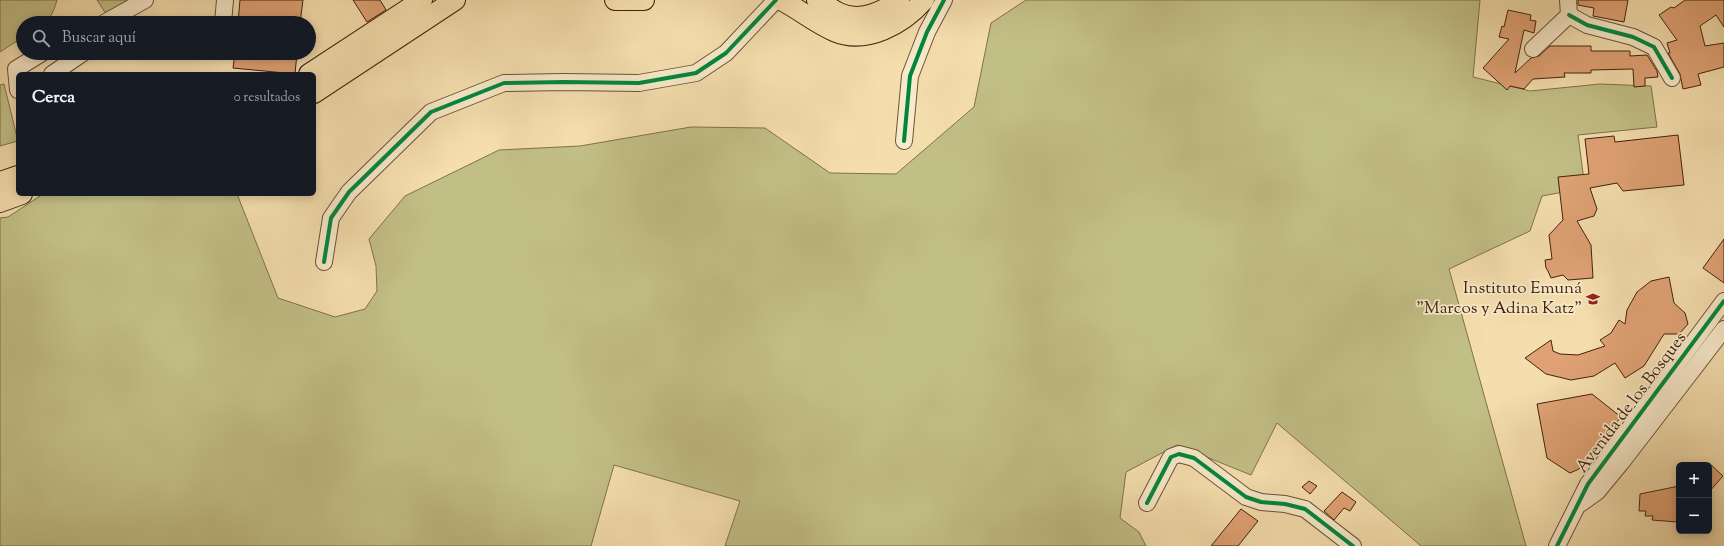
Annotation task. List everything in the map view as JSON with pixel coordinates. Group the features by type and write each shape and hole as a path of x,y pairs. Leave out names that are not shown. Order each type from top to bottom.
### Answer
{"main road":[{"path":"312,72 422,0"},
{"path":"316,92 455,0"},
{"path":"615,0 644,0"},
{"path":"781,0 833,31 855,35 879,31 890,27 909,15 924,0"},
{"path":"817,0 840,14 855,17 879,12 899,0"},
{"path":"0,182 16,177"},
{"path":"0,202 16,196"}],"street":[{"path":"116,16 145,0"},
{"path":"224,16 225,0"},
{"path":"324,262 331,218 349,192 431,112 504,83 639,83 696,73 726,53 776,0"},
{"path":"904,141 910,76 927,32 944,0"},
{"path":"1533,49 1569,8 1587,25 1633,37 1654,48 1672,78"},
{"path":"16,72 16,69 31,60"},
{"path":"55,72 73,60"},
{"name":"Avenida de los Bosques","path":"1556,546 1574,509 1600,488 1621,462 1724,301"},
{"name":"Avenida de los Bosques","path":"1671,386 1724,329"},
{"path":"1147,503 1171,457 1179,454 1194,458 1246,497 1261,502 1285,504 1305,509 1353,546"}],"shaded area":[{"path":"0,0 57,0 50,16 16,16 16,42 0,52"},
{"path":"97,0 128,0 106,14"},
{"path":"1026,0 1480,0 1473,77 1530,91 1600,84 1651,86 1657,127 1578,135 1585,188 1542,196 1530,231 1449,269 1526,546 1421,546 1277,423 1251,475 1177,445 1126,472 1120,518 1139,532 1146,546 725,546 740,501 614,465 591,546 0,546 0,218 8,217 40,196 238,196 278,298 335,317 365,309 377,291 376,266 369,239 405,196 499,150 580,146 691,127 765,128 830,173 896,174 974,107 991,23"},
{"path":"4,84 16,133 16,142 0,146 0,85"}],"building":[{"path":"240,0 303,0 301,16 239,16"},
{"path":"353,0 380,0 386,10 367,22"},
{"path":"1578,0 1628,0 1624,22 1593,16 1594,8 1578,5"},
{"path":"1685,0 1724,0 1724,27 1716,15 1700,26 1705,46 1724,43 1724,67 1698,74 1701,85 1683,89 1680,74 1668,53 1670,53 1667,43 1677,40 1659,15 1671,7 1674,8"},
{"path":"1508,10 1531,15 1530,20 1536,21 1534,33 1524,30 1515,73 1531,58 1539,56 1550,46 1591,46 1591,51 1630,51 1630,56 1647,55 1657,71 1658,77 1645,78 1645,86 1634,87 1633,69 1591,70 1591,73 1564,73 1565,77 1533,79 1524,89 1510,86 1507,90 1483,68 1509,39 1499,37 1502,26 1504,27"},
{"path":"234,60 296,60 295,72 274,72 233,68"},
{"path":"1678,135 1684,185 1623,191 1617,183 1590,188 1597,209 1594,216 1577,221 1591,245 1593,278 1568,280 1563,275 1551,278 1546,268 1545,260 1552,259 1549,235 1563,220 1558,177 1589,174 1585,139 1614,136 1615,142"},
{"path":"1724,239 1724,283 1703,268"},
{"path":"1669,277 1674,303 1685,313 1688,324 1679,334 1664,334 1644,366 1625,378 1615,363 1594,376 1571,380 1546,374 1525,358 1551,340 1553,351 1560,354 1578,355 1605,346 1600,340 1611,333 1619,320 1625,324 1627,310 1637,292 1651,281"},
{"path":"1592,394 1621,417 1579,469 1570,473 1547,458 1537,404"},
{"path":"1712,466 1723,476 1712,489"},
{"path":"1309,481 1317,486 1310,494 1302,487"},
{"path":"1676,487 1676,522 1652,520 1653,516 1645,516 1646,511 1639,511 1640,494"},
{"path":"1342,492 1356,502 1350,511 1344,508 1334,520 1324,511"},
{"path":"1241,509 1258,521 1238,546 1211,546"}],"cycle path":[{"path":"324,262 331,218 349,192 431,112 504,83 639,83 696,73 726,53 776,0"},
{"path":"904,141 910,76 927,32 944,0"},
{"path":"1569,15 1587,25 1633,37 1654,47 1672,78"},
{"path":"1557,546 1588,484 1724,301"},
{"path":"1147,503 1171,457 1179,454 1194,458 1246,497 1261,502 1285,504 1305,509 1353,546"}],"place":[{"name":"Instituto Emuná \"Marcos y Adina Katz\"","path":"1593,299"}]}
